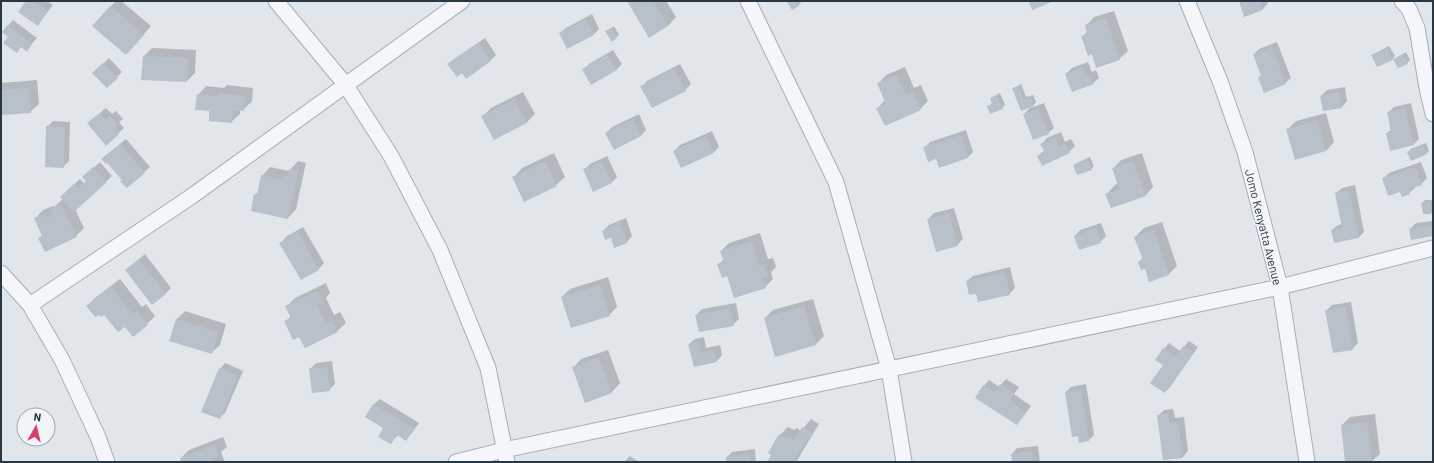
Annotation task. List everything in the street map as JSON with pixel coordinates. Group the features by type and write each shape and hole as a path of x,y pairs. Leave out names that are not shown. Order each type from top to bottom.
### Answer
{"street":[{"path":"276,1 345,84 391,156 440,250 488,368 506,456"},
{"path":"30,305 192,196 345,84 462,1"},
{"path":"748,1 836,182 889,369 904,462"},
{"name":"Jomo Kenyatta Avenue","path":"1187,1 1220,81 1245,152 1280,287 1307,462"},
{"path":"1402,1 1418,28 1427,88 1433,114"},
{"path":"456,462 506,456 889,369 1280,287 1433,248"},
{"path":"1,273 30,305 62,360 98,437 107,462"}],"building":[{"path":"26,1 34,1 48,11 38,26 18,12"},
{"path":"627,1 653,1 668,26 649,38"},
{"path":"796,1 799,6 792,10 787,2"},
{"path":"1029,1 1054,1 1032,10"},
{"path":"1239,1 1260,1 1263,10 1244,17"},
{"path":"110,6 144,35 126,55 92,26"},
{"path":"1106,18 1120,60 1096,68 1092,54 1088,56 1081,36 1087,34 1085,25"},
{"path":"586,19 594,35 567,49 559,33"},
{"path":"7,25 32,44 27,52 21,47 17,53 3,43 8,37 2,32"},
{"path":"611,28 617,38 612,42 605,31"},
{"path":"479,43 491,61 466,79 462,73 457,77 447,64"},
{"path":"1272,47 1286,84 1264,93 1258,77 1261,76 1253,54"},
{"path":"1387,48 1393,60 1377,67 1371,55"},
{"path":"1403,54 1408,64 1398,68 1393,59"},
{"path":"607,55 617,70 591,85 582,69"},
{"path":"143,56 188,58 187,82 141,80"},
{"path":"103,63 118,78 107,88 92,73"},
{"path":"1082,67 1086,77 1090,75 1094,84 1072,92 1065,74"},
{"path":"674,69 686,91 652,108 640,86"},
{"path":"896,75 906,95 913,92 921,110 885,126 876,108 886,104 877,83"},
{"path":"1018,86 1024,99 1030,96 1034,106 1021,111 1012,88"},
{"path":"29,88 31,113 1,115 1,90"},
{"path":"1339,92 1342,108 1323,111 1320,96"},
{"path":"218,93 245,96 244,111 233,110 232,123 209,121 209,111 195,110 197,94 218,96"},
{"path":"997,95 1003,109 990,114 987,106 992,104 990,98"},
{"path":"515,99 527,123 494,140 481,116"},
{"path":"1038,108 1049,134 1033,140 1023,114"},
{"path":"1405,108 1414,145 1390,151 1386,133 1391,132 1387,112"},
{"path":"100,113 105,119 110,116 118,125 114,128 119,134 106,146 87,123"},
{"path":"633,119 641,136 614,150 605,133"},
{"path":"1317,120 1326,151 1295,160 1286,129"},
{"path":"46,126 65,127 64,168 45,167"},
{"path":"961,135 968,158 939,168 936,159 928,162 923,147"},
{"path":"706,136 714,153 681,168 673,151"},
{"path":"1055,137 1059,147 1065,144 1070,153 1042,166 1037,156 1045,152 1040,144"},
{"path":"120,144 145,173 127,188 107,163 106,164 101,159"},
{"path":"1423,145 1427,154 1411,161 1407,152"},
{"path":"1088,159 1092,170 1077,175 1073,165"},
{"path":"545,161 557,186 524,202 512,177"},
{"path":"601,161 612,183 593,192 583,169"},
{"path":"1133,161 1146,196 1111,208 1105,194 1119,189 1112,168"},
{"path":"93,167 107,182 74,212 60,197 74,184 78,188 86,181 82,177"},
{"path":"1416,167 1422,185 1409,189 1410,194 1402,197 1400,192 1388,196 1382,178"},
{"path":"289,169 298,171 288,219 251,211 254,194 257,195 261,175 283,180 284,175 288,176"},
{"path":"1349,190 1359,238 1334,243 1331,230 1342,228 1335,193"},
{"path":"1430,202 1431,214 1423,214 1421,203"},
{"path":"61,204 77,237 45,252 38,238 42,236 34,218 44,213 47,218 53,215 50,209"},
{"path":"949,213 958,246 936,252 927,219"},
{"path":"620,222 627,243 614,248 611,238 605,240 602,231"},
{"path":"1433,225 1433,236 1411,240 1409,229"},
{"path":"1096,228 1101,243 1079,250 1074,236"},
{"path":"1154,230 1169,275 1149,282 1145,269 1141,270 1138,262 1143,260 1134,237"},
{"path":"298,232 319,270 301,280 279,243"},
{"path":"752,241 760,267 764,265 768,276 762,278 766,288 734,298 727,276 722,278 717,264 724,262 720,251"},
{"path":"139,259 166,294 152,305 125,270"},
{"path":"1005,272 1010,295 978,302 976,294 969,295 966,281"},
{"path":"600,285 610,316 571,328 561,297"},
{"path":"111,286 133,315 137,311 148,325 133,337 125,327 118,332 104,315 101,317 99,315 95,317 86,306"},
{"path":"317,291 323,302 317,305 326,323 332,320 338,332 305,348 299,337 293,340 284,321 291,318 285,306"},
{"path":"804,306 816,345 775,357 764,318"},
{"path":"1346,307 1353,350 1333,353 1325,310"},
{"path":"730,308 734,326 699,332 695,315"},
{"path":"176,319 219,332 212,354 169,341"},
{"path":"698,342 701,353 714,350 717,362 694,367 688,344"},
{"path":"1183,346 1193,353 1165,393 1150,383 1163,365 1155,360 1163,348 1175,357"},
{"path":"599,357 612,393 585,403 572,367"},
{"path":"327,367 330,391 312,393 309,368"},
{"path":"219,368 238,376 220,419 201,412"},
{"path":"1000,384 1014,393 1009,400 1026,412 1017,425 975,398 983,385 994,392"},
{"path":"1081,389 1089,441 1079,443 1078,436 1072,437 1065,392"},
{"path":"373,404 414,428 406,441 397,435 391,444 378,437 383,428 365,417"},
{"path":"1168,414 1169,423 1178,422 1183,458 1163,460 1157,415"},
{"path":"1367,422 1372,462 1345,462 1341,425"},
{"path":"802,427 812,433 793,462 767,462 771,455 768,453 779,434 794,440"},
{"path":"215,444 219,456 212,458 214,462 181,462 180,458"},
{"path":"1032,451 1034,462 1012,462 1011,454"},
{"path":"750,454 750,462 726,462 726,457"}]}
